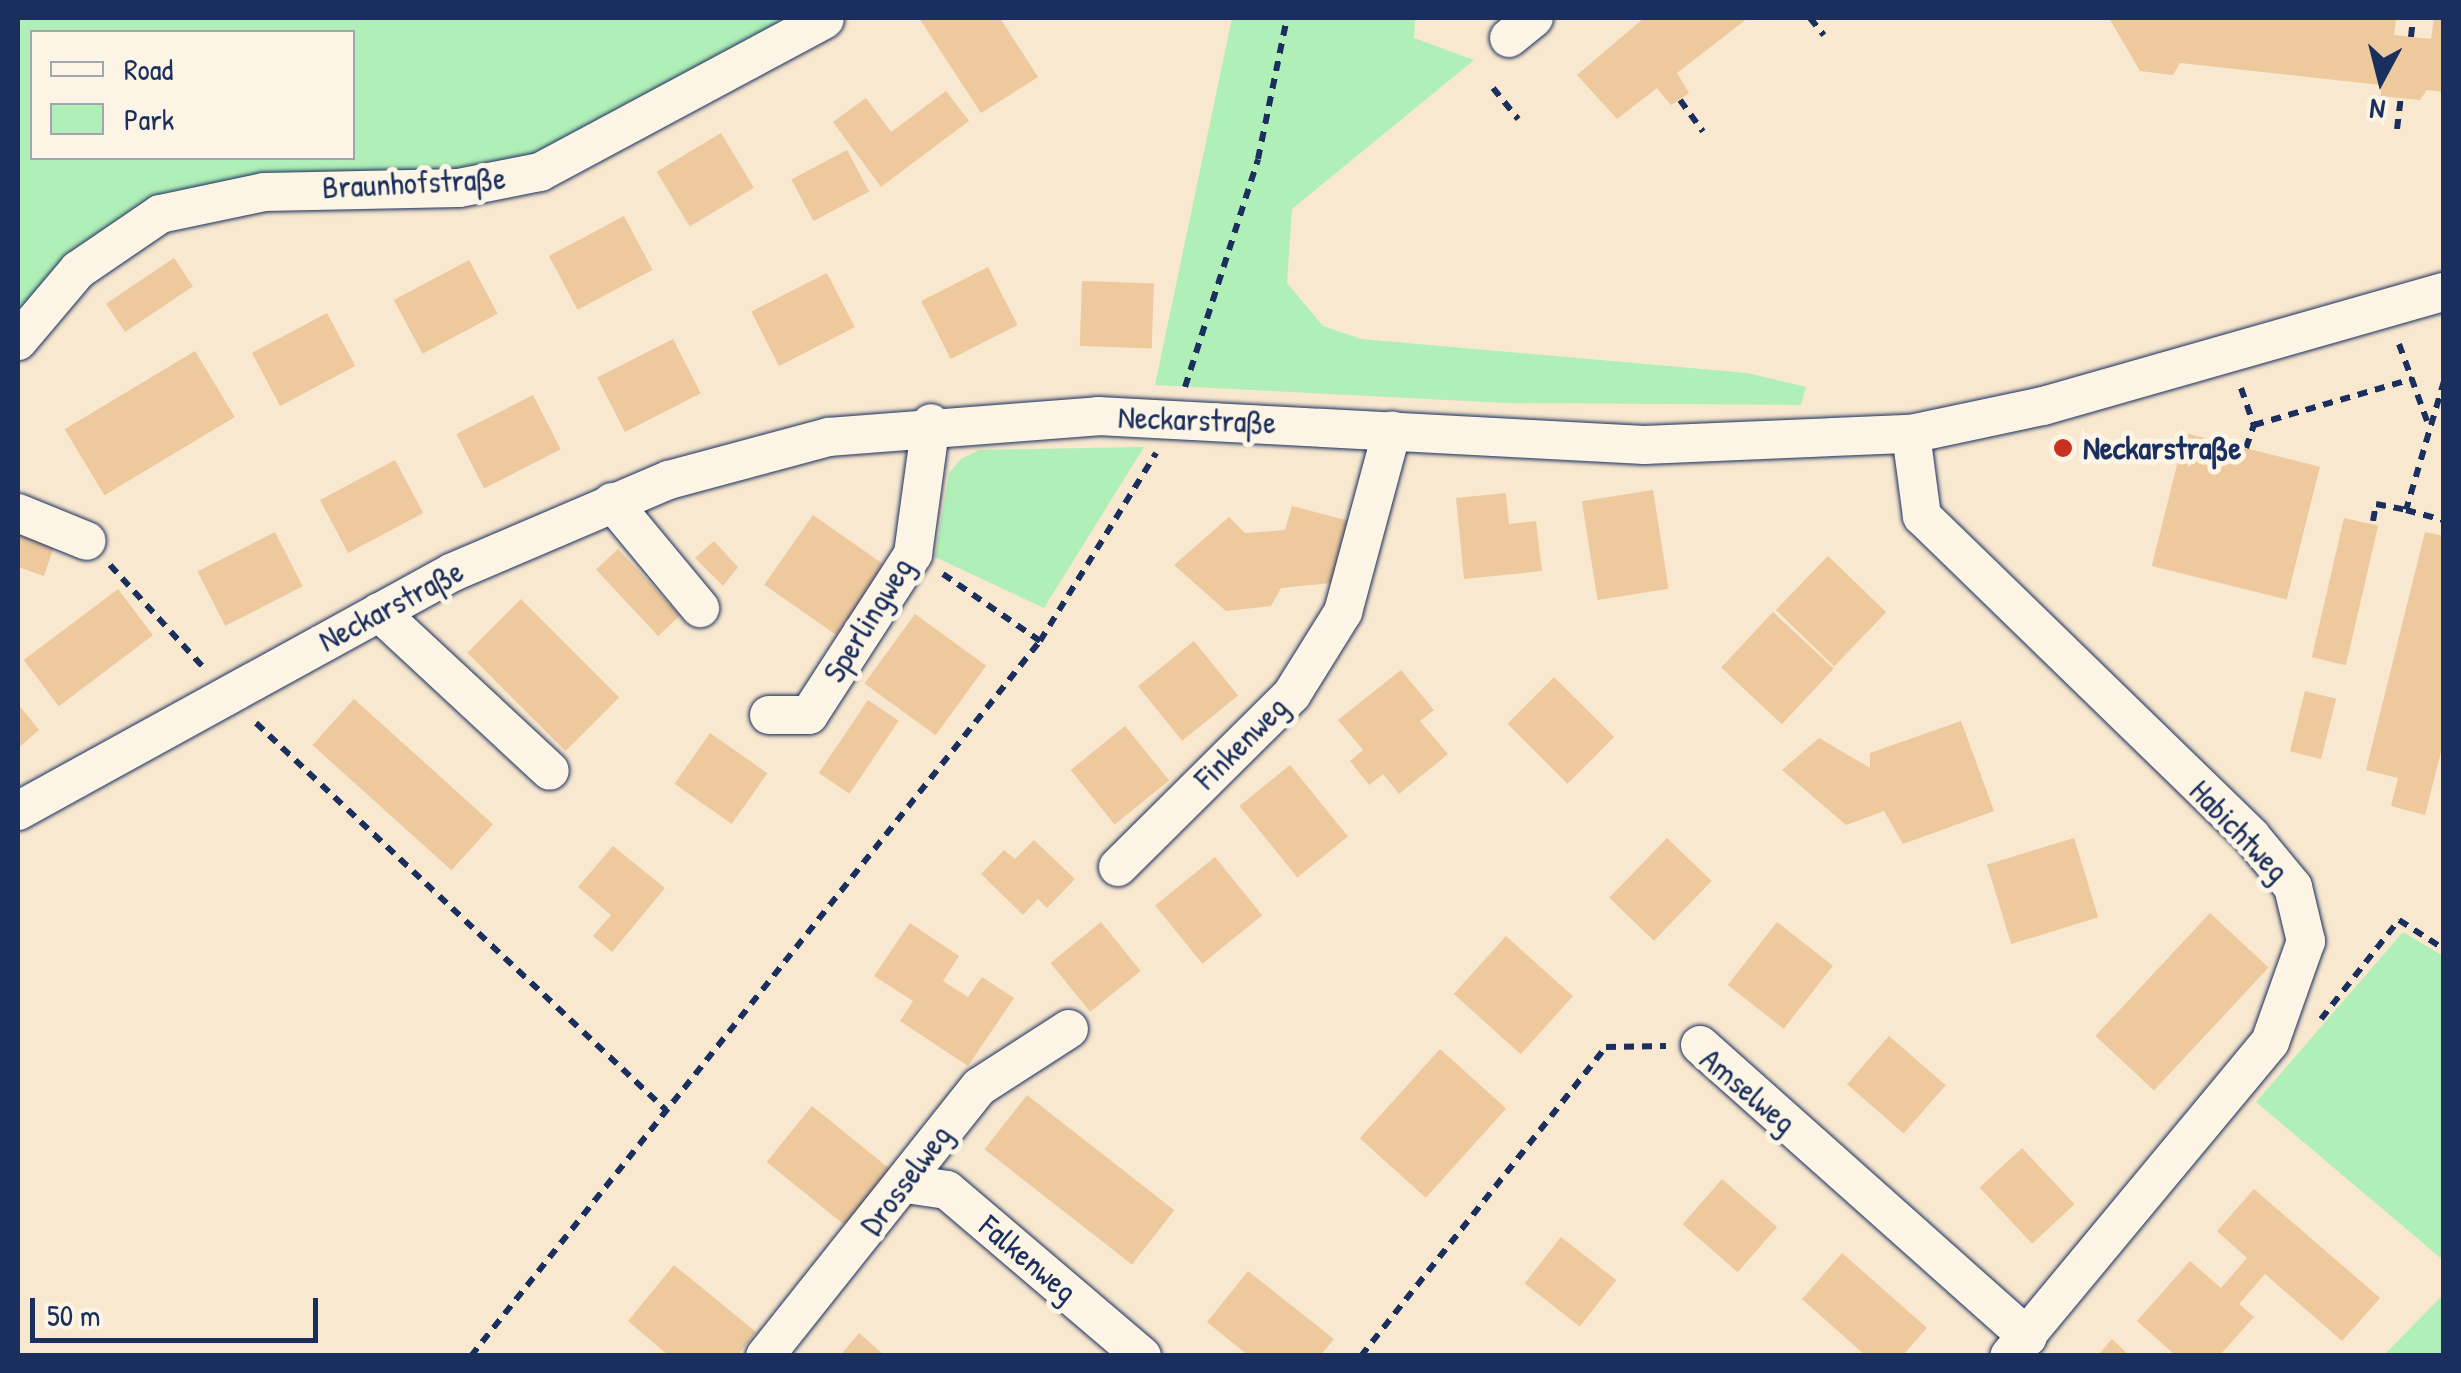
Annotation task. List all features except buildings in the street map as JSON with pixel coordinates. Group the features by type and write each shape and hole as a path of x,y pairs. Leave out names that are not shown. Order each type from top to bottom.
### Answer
{"street":[{"name":"Braunhofstraße","path":"18,341 78,270 160,214 264,192 459,188 540,172 825,19"},
{"name":"Neckarstraße","path":"18,812 225,693 379,612 612,502 828,437 931,424 1174,417 1644,445 1910,434 2044,406 2444,292"},
{"name":"Sperlingweg","path":"769,715 809,715 912,554 931,424"},
{"name":"Finkenweg","path":"1118,866 1292,694 1344,612 1392,431"},
{"name":"Habichtweg","path":"1910,434 1922,516 2293,886 2306,941 2270,1042 2019,1346"},
{"path":"612,502 700,608"},
{"path":"18,513 87,541"},
{"path":"379,612 550,771"},
{"name":"Drosselweg","path":"765,1356 979,1088 1069,1029"},
{"name":"Amselweg","path":"1700,1045 2019,1346"},
{"name":"Falkenweg","path":"906,1184 947,1190 1142,1356"}],"path":[{"path":"470,1356 1040,640 1122,518 1174,417 1258,159 1288,18"},
{"path":"1810,18 1824,35"},
{"path":"2411,37 2413,18"},
{"path":"1493,88 1518,119"},
{"path":"2397,128 2401,98"},
{"path":"1680,100 1704,132"},
{"path":"2397,339 2428,422"},
{"path":"2254,426 2412,379"},
{"path":"2406,510 2428,422 2444,382"},
{"path":"2240,385 2254,426 2246,448"},
{"path":"2372,520 2376,504 2444,520"},
{"path":"87,541 175,634"},
{"path":"912,554 1040,640"},
{"path":"225,693 666,1110"},
{"path":"2270,1042 2308,1035 2399,920 2444,948"},
{"name":"Amselweg","path":"1361,1356 1606,1046 1700,1045"}],"green space":[{"path":"18,18 799,18 504,171 208,190 18,313"},
{"path":"1232,18 1415,18 1414,38 1474,60 1292,209 1287,283 1323,326 1361,339 1747,373 1806,387 1801,405 1506,403 1155,385"},
{"path":"1144,447 1044,608 935,557 949,473 961,459 979,450"},
{"path":"2403,932 2443,956 2443,1260 2256,1102"},
{"path":"2443,1295 2443,1355 2384,1355"}],"place":[{"name":"Neckarstraße","path":"2063,448"}]}
